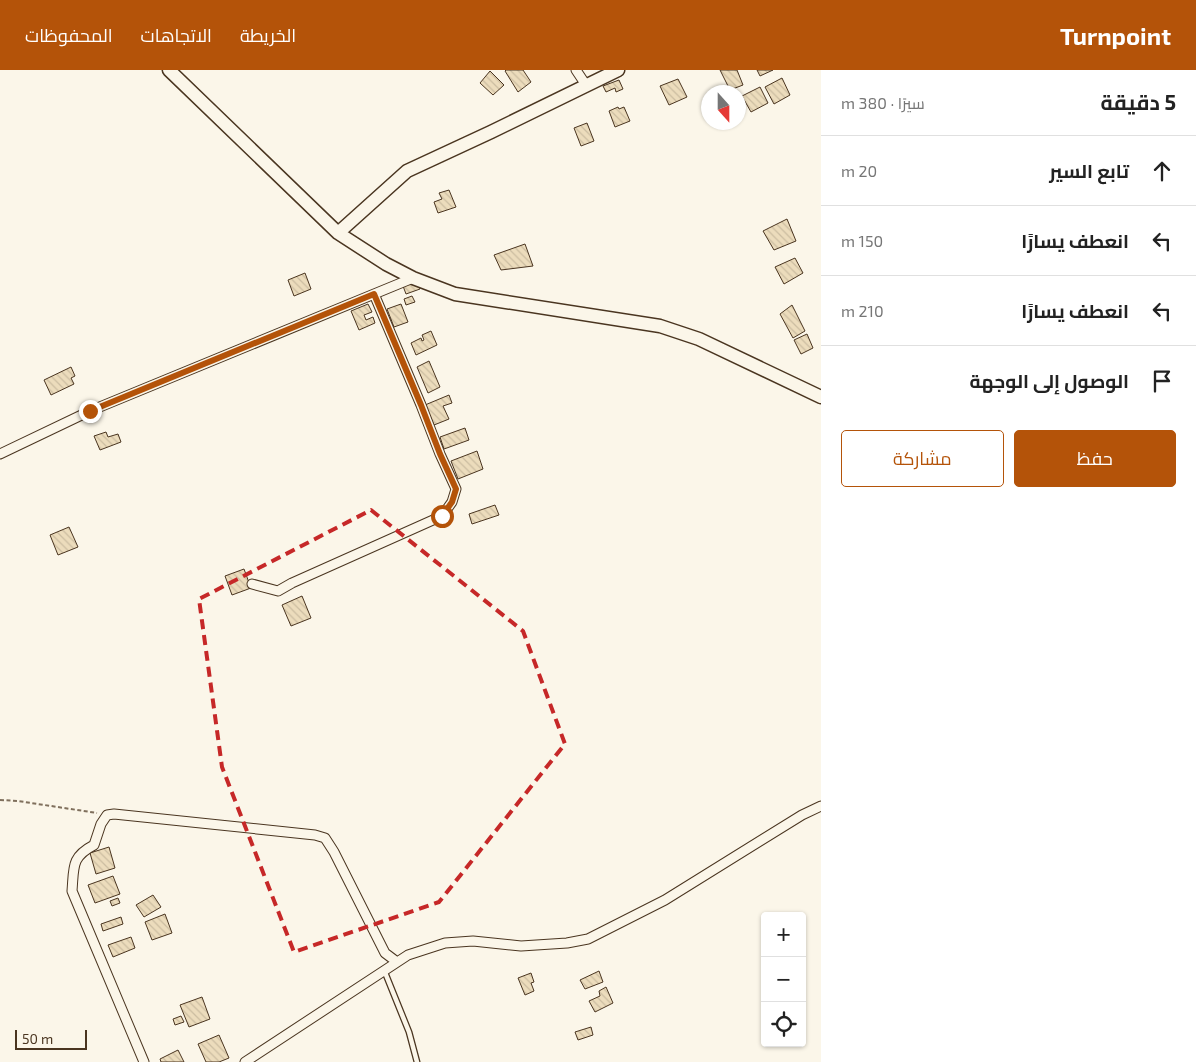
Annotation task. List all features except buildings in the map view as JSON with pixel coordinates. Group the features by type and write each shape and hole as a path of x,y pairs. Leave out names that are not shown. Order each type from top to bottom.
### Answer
{"street":[{"path":"169,70 338,233 386,264 413,278 455,294 660,326 699,339 821,398"},
{"path":"576,70 586,85"},
{"path":"338,233 407,171 618,70"},
{"path":"0,454 90,411 413,278"},
{"path":"252,584 278,591 442,516 452,502 456,489 374,294"},
{"path":"245,1062 408,955 445,943 473,941 520,946 566,943 588,939 664,900 802,815 821,806"},
{"path":"144,1062 72,891 74,866 81,852 94,845 101,824 107,814 315,835 324,838 334,852 385,953 397,962"}],"lane":[{"path":"384,970 408,1032 417,1062"}],"path":[{"path":"0,800 107,814"}],"highlighted area":[{"path":"371,510 523,631 565,744 439,902 294,952 222,767 199,599"}],"route":[{"path":"90,411 374,294 456,489 452,502 442,516"}]}
